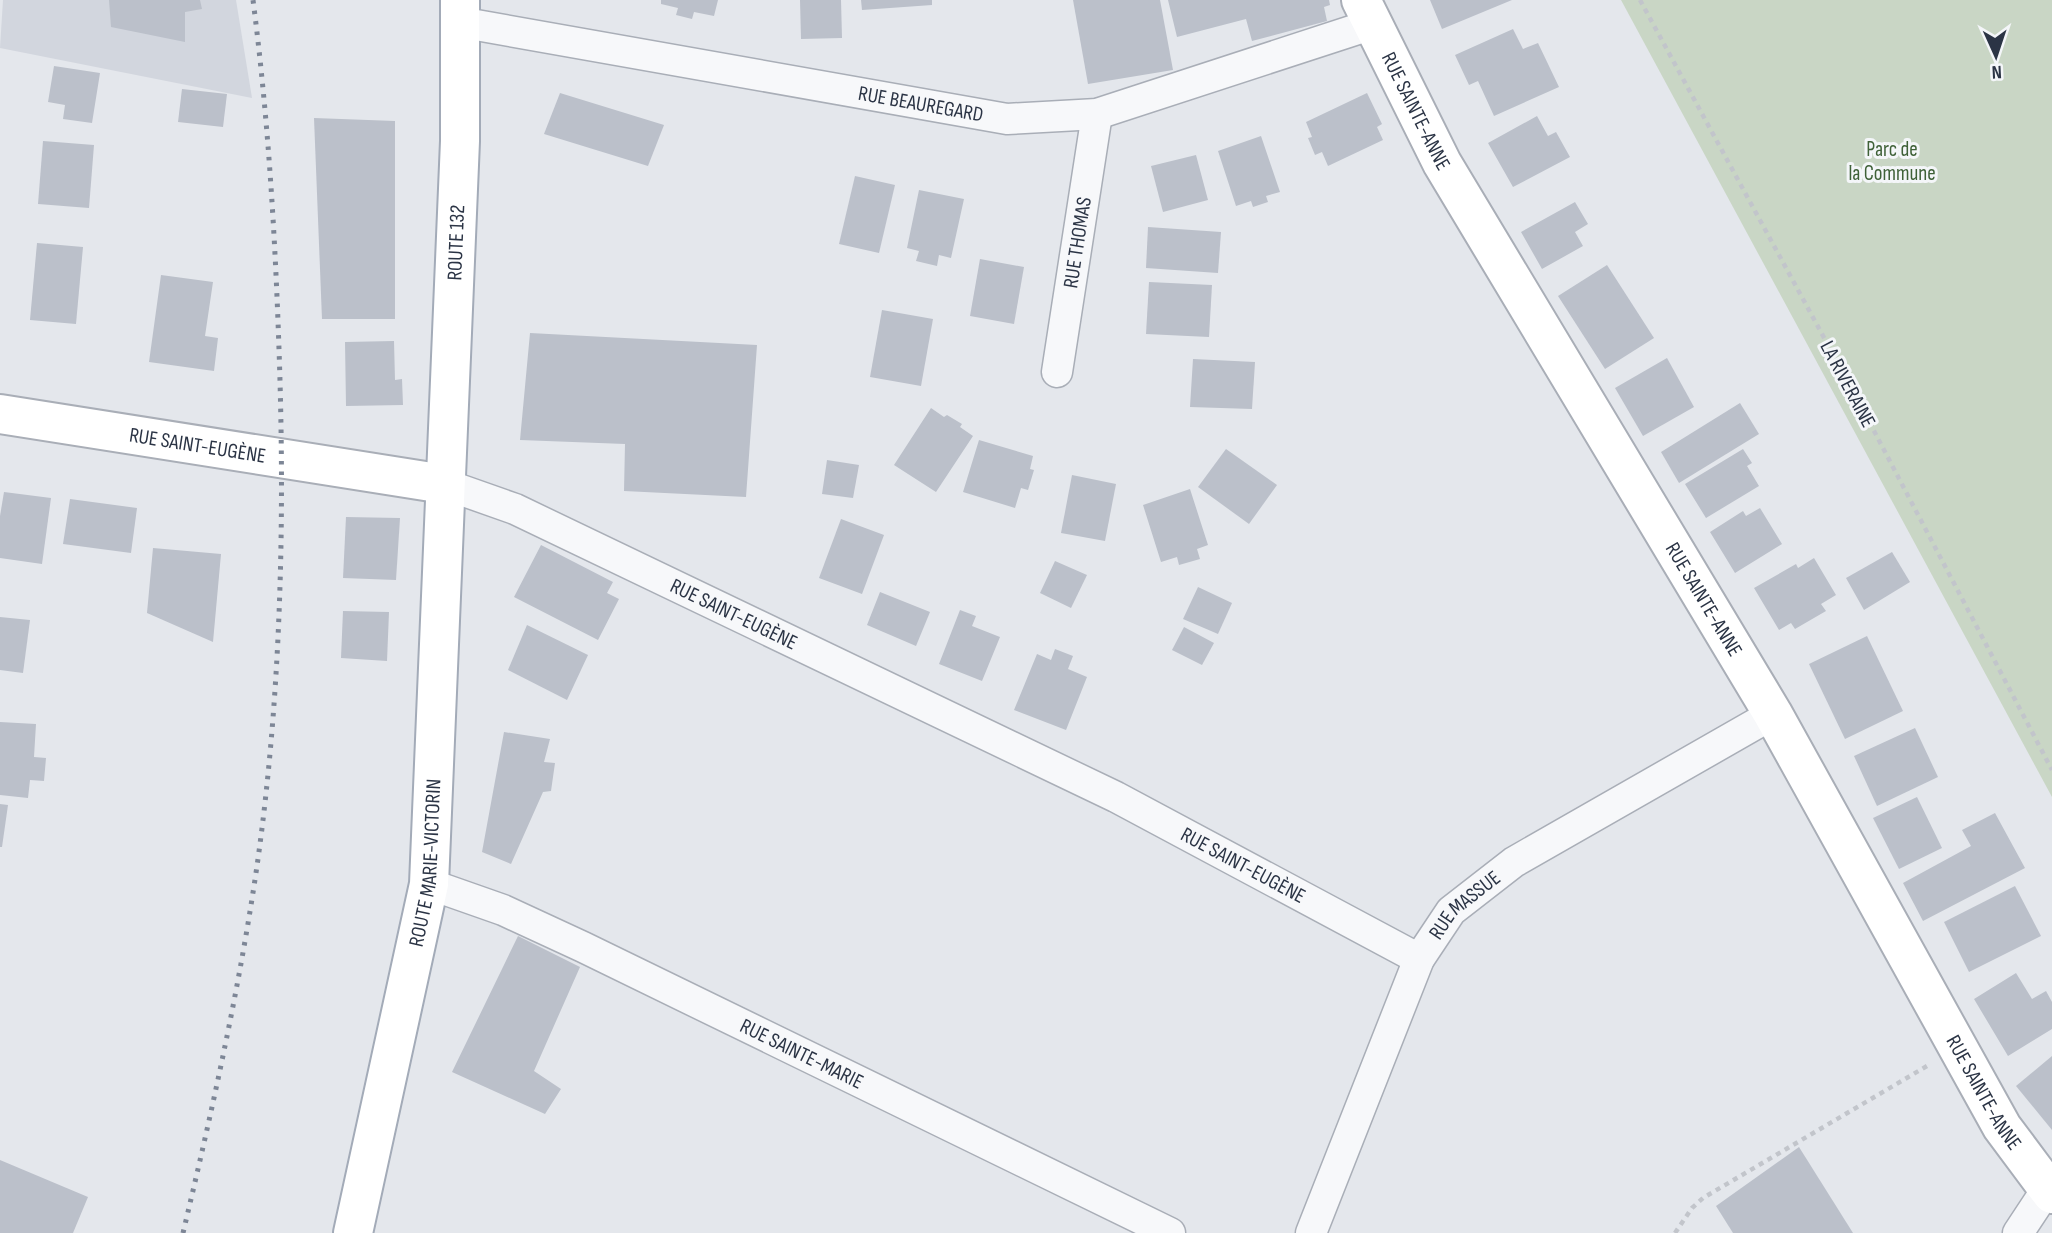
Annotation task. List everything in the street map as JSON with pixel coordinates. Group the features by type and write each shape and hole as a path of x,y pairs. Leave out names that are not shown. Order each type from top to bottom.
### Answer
{"street":[{"name":"RUE BEAUREGARD","path":"459,11 1007,119 1097,114 1367,12"},
{"name":"ROUTE 132","path":"444,484 460,141 459,11"},
{"name":"RUE SAINTE-ANNE","path":"1367,12 1441,163 1773,714 2002,1127 2049,1192"},
{"name":"RUE THOMAS","path":"1057,372 1097,114"},
{"name":"RUE SAINT-EUGÈNE","path":"0,414 444,484 515,509 1116,797 1419,959"},
{"name":"ROUTE MARIE-VICTORIN","path":"353,1233 429,884 444,484"},
{"name":"RUE MASSUE","path":"1311,1233 1419,959 1451,911 1514,862 1773,714"},
{"name":"RUE SAINTE-MARIE","path":"429,884 503,910 583,947 1170,1233"},
{"path":"2018,1233 2049,1192"}],"path":[{"name":"LA RIVERAINE","path":"1640,0 1852,389 2052,770"},
{"path":"1675,1233 1692,1208 1703,1198 1958,1047"}],"shaded area":[{"path":"3,0 236,0 252,98 0,48"}],"green space":[{"name":"Parc de la Commune","path":"1621,0 2052,0 2052,797"}],"building":[{"path":"109,0 200,0 202,9 185,12 185,42 111,27"},
{"path":"661,0 718,0 714,16 694,12 692,19 676,15 678,8 661,4"},
{"path":"800,0 841,0 842,38 801,39"},
{"path":"861,0 932,0 932,5 862,10"},
{"path":"1073,0 1160,0 1173,70 1088,84"},
{"path":"1168,0 1329,0 1330,5 1324,7 1327,21 1252,41 1246,19 1177,37"},
{"path":"1430,0 1512,0 1442,29"},
{"path":"1513,29 1523,49 1538,43 1559,87 1494,116 1478,81 1469,85 1455,55"},
{"path":"54,66 100,73 92,123 63,119 65,105 48,102"},
{"path":"182,89 227,94 223,127 178,122"},
{"path":"560,93 664,125 648,166 544,134"},
{"path":"1367,93 1382,124 1377,127 1383,140 1328,166 1322,152 1315,155 1308,138 1312,137 1306,122"},
{"path":"1537,116 1548,136 1556,132 1570,157 1513,187 1488,143"},
{"path":"314,118 395,121 395,319 322,319"},
{"path":"1261,136 1280,192 1266,196 1268,202 1253,207 1251,201 1236,206 1218,151"},
{"path":"43,141 94,145 89,208 38,204"},
{"path":"1196,155 1208,200 1163,212 1151,166"},
{"path":"855,176 895,185 879,253 839,244"},
{"path":"919,190 964,199 951,258 939,255 937,266 916,261 919,251 907,248"},
{"path":"1575,202 1588,224 1575,232 1583,246 1542,269 1521,232"},
{"path":"1148,227 1221,232 1218,273 1146,268"},
{"path":"37,243 83,247 76,324 30,320"},
{"path":"980,259 1024,267 1014,324 970,316"},
{"path":"1607,265 1654,338 1605,369 1558,296"},
{"path":"161,275 213,282 205,336 218,338 214,371 149,362"},
{"path":"1149,282 1212,285 1209,337 1146,334"},
{"path":"882,310 933,319 921,386 870,377"},
{"path":"530,333 757,345 746,497 624,491 625,444 520,440"},
{"path":"394,341 395,380 402,379 403,405 346,406 345,342"},
{"path":"1667,358 1694,407 1643,436 1615,388"},
{"path":"1193,359 1255,362 1252,409 1190,407"},
{"path":"1740,403 1759,434 1679,483 1661,452"},
{"path":"931,408 962,424 960,427 973,436 936,492 894,465"},
{"path":"979,440 1033,456 1030,469 1034,470 1028,490 1021,488 1015,508 963,492"},
{"path":"1226,449 1277,485 1249,524 1198,487"},
{"path":"1743,449 1752,463 1747,466 1759,486 1706,518 1685,484"},
{"path":"827,460 859,465 853,498 822,494"},
{"path":"1072,475 1116,484 1105,541 1061,533"},
{"path":"1190,489 1208,545 1197,549 1200,559 1179,565 1177,557 1161,562 1143,505"},
{"path":"4,492 51,498 42,564 0,558 0,516"},
{"path":"70,499 137,508 131,553 63,544"},
{"path":"1760,508 1782,544 1735,573 1710,532 1743,511 1746,516"},
{"path":"346,517 400,518 396,580 343,578"},
{"path":"841,519 884,535 862,594 819,578"},
{"path":"541,545 613,582 607,593 619,599 598,640 514,597"},
{"path":"153,548 221,554 213,642 147,613"},
{"path":"1892,552 1910,582 1864,610 1846,578"},
{"path":"1814,558 1836,595 1821,604 1826,611 1795,629 1791,623 1779,630 1754,588 1796,564 1798,568"},
{"path":"1055,561 1087,575 1071,608 1040,593"},
{"path":"1198,587 1232,603 1218,634 1183,619"},
{"path":"880,592 930,612 916,646 867,625"},
{"path":"960,610 976,616 972,626 1000,637 982,681 939,664"},
{"path":"343,611 389,612 387,661 341,658"},
{"path":"0,617 30,620 23,673 0,670"},
{"path":"527,625 588,655 567,700 508,670"},
{"path":"1184,627 1214,643 1202,665 1172,650"},
{"path":"1867,636 1903,711 1845,739 1809,664"},
{"path":"1055,649 1073,656 1068,669 1087,677 1066,730 1014,710 1037,654 1051,660"},
{"path":"0,722 36,724 34,757 46,758 44,781 30,780 28,798 0,795"},
{"path":"1915,728 1938,777 1877,806 1854,756"},
{"path":"504,732 550,739 544,762 555,763 551,791 543,792 511,864 482,852"},
{"path":"1917,797 1942,848 1899,869 1873,818"},
{"path":"0,804 8,805 2,847 0,847"},
{"path":"1995,813 2025,868 1923,921 1903,883 1971,846 1962,830"},
{"path":"2015,886 2041,936 1969,972 1944,922"},
{"path":"518,936 580,967 534,1071 561,1089 545,1114 452,1072"},
{"path":"2016,973 2032,999 2046,991 2052,1002 2052,1029 2008,1056 1974,999"},
{"path":"2052,1056 2052,1130 2016,1086"},
{"path":"1799,1147 1853,1233 1733,1233 1716,1206"},
{"path":"0,1160 88,1197 73,1233 0,1233"}],"railway":[{"path":"183,1233 224,1050 250,912 265,802 276,673 281,543 279,349 270,174 253,0"}]}
